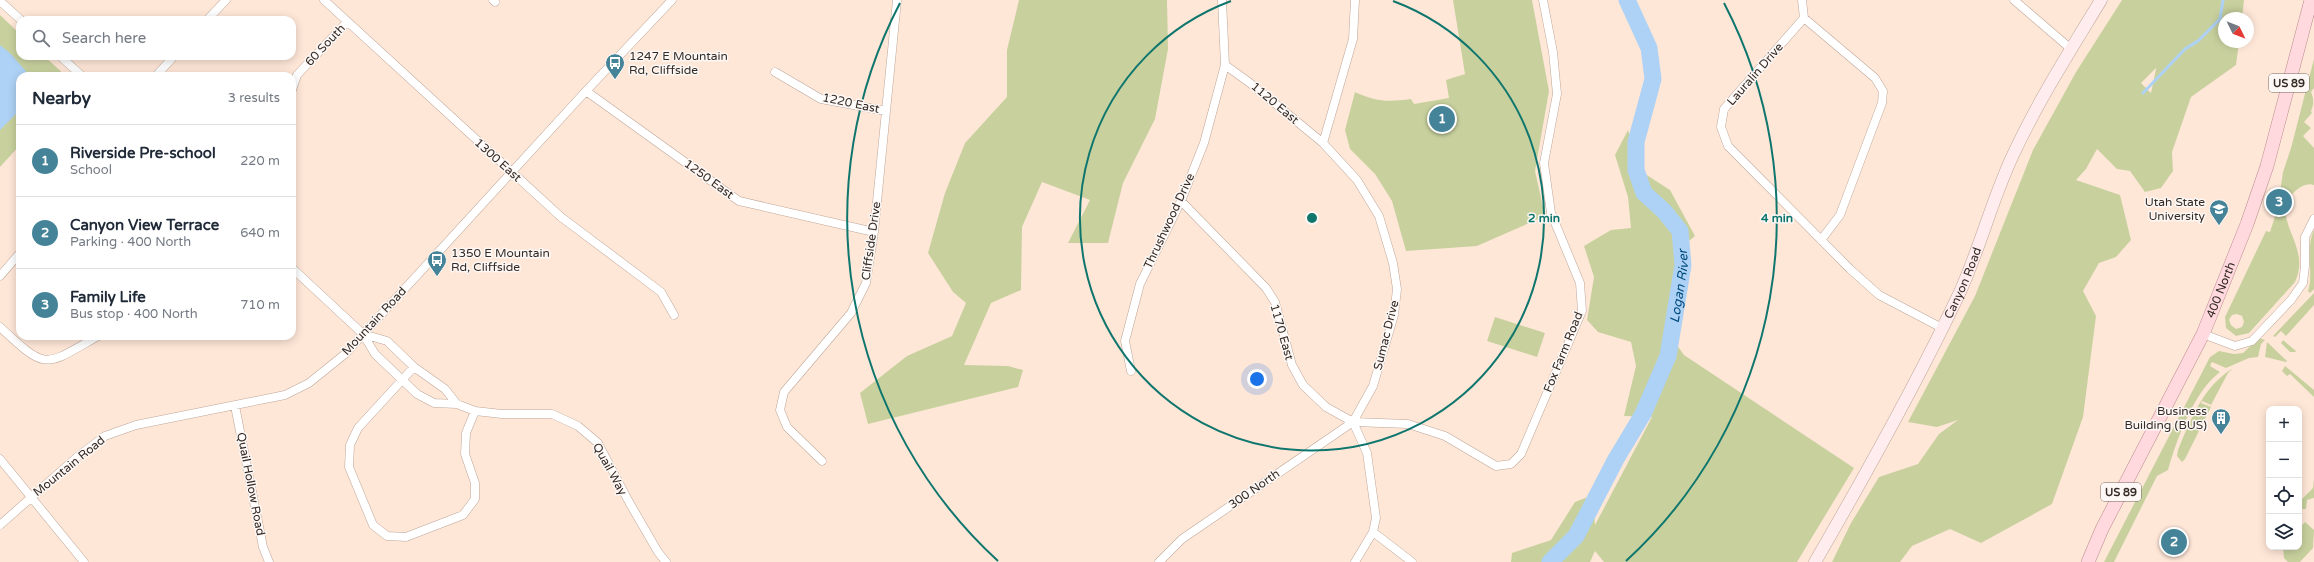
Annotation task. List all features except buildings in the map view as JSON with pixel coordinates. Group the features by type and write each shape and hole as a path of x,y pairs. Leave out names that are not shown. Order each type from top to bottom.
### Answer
{"main road":[{"name":"400 North","path":"2088,562 2102,529 2203,334 2247,224 2267,166 2311,0"}],"street":[{"path":"212,16 226,0"},
{"name":"1300 East","path":"324,0 561,217 661,292 674,315"},
{"name":"Mountain Road","path":"0,525 77,457 105,436 136,425 285,395 309,382 345,354 511,172 672,0"},
{"name":"Cliffside Drive","path":"822,461 787,427 780,410 784,392 851,313 866,283 874,232 897,0"},
{"name":"Thrushwood Drive","path":"1131,371 1125,341 1140,284 1182,201 1204,143 1226,65 1222,0"},
{"path":"1323,143 1353,39 1355,0"},
{"name":"Fox Farm Road","path":"1353,422 1408,424 1446,436 1496,466 1511,464 1521,454 1582,311 1580,282 1551,213 1544,163 1557,94 1553,52 1543,0"},
{"path":"1802,0 1804,18 1875,78 1883,91 1882,103 1840,215 1821,240"},
{"path":"2014,0 2071,48"},
{"name":"Canyon Road","path":"1815,562 1862,482 1942,328 1960,291 2012,156 2045,91 2101,0"},
{"path":"0,1 17,16"},
{"name":"Lauralin Drive","path":"1804,18 1724,109 1721,127 1728,146 1821,240 1879,295 1942,328"},
{"name":"60 South","path":"296,78 297,75 347,22"},
{"path":"64,60 78,72"},
{"path":"160,72 170,60"},
{"name":"1120 East","path":"1226,65 1250,82 1323,143"},
{"name":"1220 East","path":"775,72 821,99 886,111"},
{"name":"1250 East","path":"586,91 739,201 874,232"},
{"name":"Sumac Drive","path":"1323,143 1357,180 1379,216 1393,263 1397,289 1394,315 1373,386 1353,422"},
{"name":"1170 East","path":"1182,201 1266,288 1275,302 1292,365 1303,385 1326,407 1353,422"},
{"path":"2203,334 2235,346 2252,341 2291,300 2303,283 2306,266 2305,237 2314,219"},
{"path":"0,276 16,258"},
{"path":"296,272 363,334"},
{"path":"0,327 29,354 43,361 57,360 91,340"},
{"name":"Quail Way","path":"363,334 387,342 414,367 445,389 457,404"},
{"name":"Quail Way","path":"363,334 375,354 402,380 417,394 434,402 457,404 475,411 502,414 552,414 578,426 598,443 628,502 658,552 666,562"},
{"path":"414,367 358,428 350,445 349,467 373,525 387,536 406,537 463,515 475,499 475,483 465,454 466,433 475,411"},
{"name":"Quail Hollow Road","path":"235,406 263,547 269,562"},
{"path":"1353,422 1366,452 1376,518 1373,532 1355,562"},
{"name":"300 North","path":"1159,562 1182,539 1353,422"},
{"path":"0,459 84,562"},
{"path":"1373,532 1412,562"}],"green space":[{"path":"1019,0 1167,0 1168,49 1155,119 1123,183 1108,243 1068,243 1090,200 1042,182 1022,227 1021,290 991,303 964,365 1008,366 1023,370 1018,387 868,424 860,393 907,356 952,336 966,303 953,292 928,253 945,193 965,143 1007,97 1007,50"},
{"path":"1453,0 1532,0 1549,91 1535,171 1545,216 1477,246 1406,251 1392,201 1375,174 1350,149 1345,130 1355,92 1370,98 1383,100 1396,101 1411,99 1414,104 1449,98 1446,80 1465,74"},
{"path":"2122,0 2244,0 2243,12 2218,12 2218,48 2238,48 2236,65 2191,97 2172,152 2173,171 2161,188 2145,192 2130,171 2117,169 2097,149 2086,169 2076,180 2120,195 2131,240 2116,257 2099,263 2083,291 2096,316 2083,417 2052,504 1981,543 1950,529 1912,546 1900,562 1832,562 1851,523 1879,477 1918,464 1939,434 1958,420 1937,427 1908,422 1975,296 2033,150 2076,72","holes":["2156,68 2151,93 2141,83"]},
{"path":"0,15 16,30 16,60 48,60 62,72 16,72 16,149 0,167"},
{"path":"2314,59 2314,88 2311,92 2313,97 2312,113 2304,122 2311,128 2303,136 2314,148 2314,185 2310,184 2301,187 2293,193 2285,205 2288,224 2298,251 2299,271 2295,282 2249,333 2236,336 2226,328 2225,317 2266,231 2270,232 2282,195 2282,192 2280,192 2283,172 2291,148","holes":["2237,314 2242,316 2244,322 2242,327 2236,329 2231,325 2229,320 2232,315"]},
{"path":"1628,130 1642,172 1670,190 1695,236 1678,250 1668,333 1684,355 1854,468 1797,562 1604,562 1595,551 1590,562 1511,562 1512,553 1551,540 1575,502 1593,495 1595,525 1652,417 1624,416 1636,366 1631,342 1598,332 1587,320 1594,277 1584,246 1611,230 1631,228 1628,197 1615,155"},
{"path":"2314,230 2314,289 2310,293 2308,291 2310,285 2310,245"},
{"path":"2314,293 2314,305 2286,336 2281,331 2275,337 2273,336"},
{"path":"1495,317 1545,333 1537,357 1487,341"},
{"path":"2259,338 2265,340 2261,344 2258,357 2249,358 2226,368 2212,362 2210,366 2220,372 2211,380 2194,403 2176,444 2168,470 2157,476 2114,562 2104,562 2210,357 2219,351 2234,354 2243,353"},
{"path":"2283,340 2296,351 2290,352 2281,343"},
{"path":"2267,342 2287,361 2286,362 2265,357"},
{"path":"2285,366 2314,390 2314,397 2290,374 2287,376 2282,371"},
{"path":"2233,368 2228,373 2211,405 2202,401 2201,403 2211,407 2185,459 2182,462 2177,456 2178,450 2193,415 2199,404 2214,384"},
{"path":"2314,480 2314,498 2307,500 2306,509 2302,509 2302,499 2313,488"},
{"path":"2305,522 2314,530 2313,548 2300,562 2288,562 2284,558 2283,550 2302,550 2302,525"}],"water":[{"path":"0,45 11,54 27,72 16,72 16,114 0,130"}],"waterway":[{"name":"Logan River","path":"1550,562 1576,536 1616,459 1643,414 1668,356 1683,265 1680,231 1664,211 1644,193 1636,170 1636,142 1653,79 1649,48 1627,0"},
{"path":"2143,93 2185,49 2198,41 2220,19 2223,0"}],"place":[{"name":"1247 E Mountain Rd, Cliffside","path":"615,80"},
{"name":"Riverside Pre-school","path":"1442,119"},
{"name":"Family Life","path":"2279,202"},
{"name":"Utah State University","path":"2219,226"},
{"name":"1350 E Mountain Rd, Cliffside","path":"437,277"},
{"name":"Business Building (BUS)","path":"2221,435"},
{"name":"Canyon View Terrace","path":"2174,542"}]}
